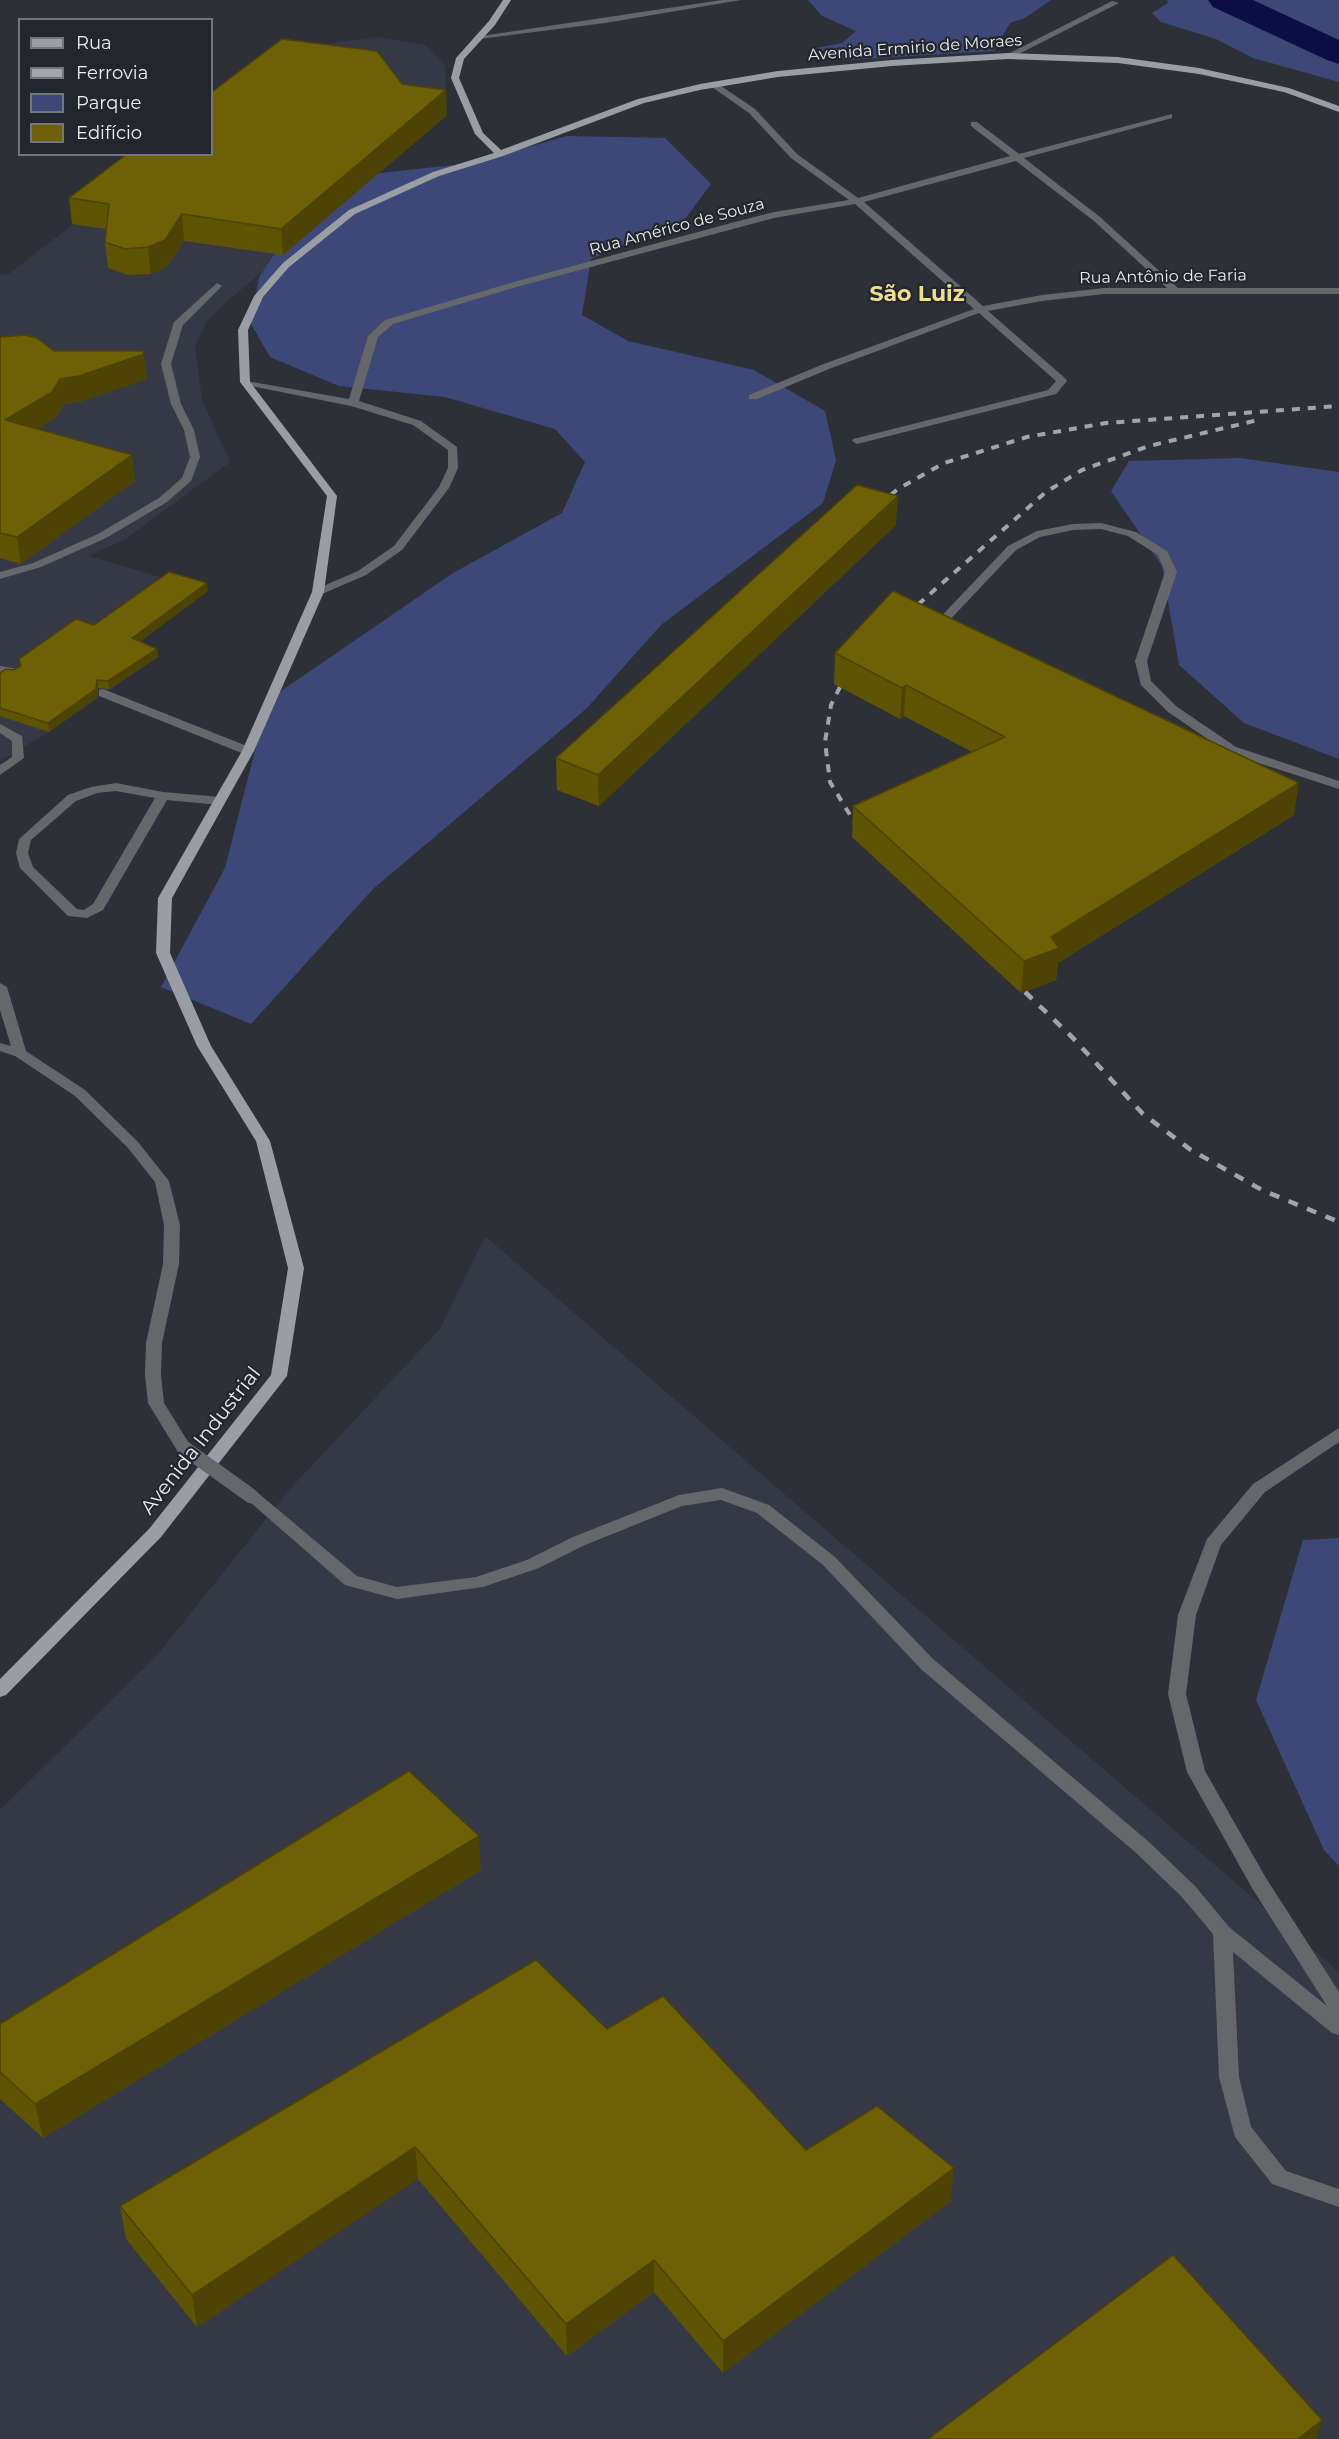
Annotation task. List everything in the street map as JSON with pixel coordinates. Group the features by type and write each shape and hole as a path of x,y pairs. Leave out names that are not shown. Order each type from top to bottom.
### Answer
{"main road":[{"path":"220,801 248,751 318,592 332,496 245,382 243,330 259,296 286,265 352,212 436,174 500,154 479,134 455,78 460,58 507,0"},
{"name":"Avenida Ermirio de Moraes","path":"500,154 641,101 715,85 778,74 892,63 1008,56 1118,60 1199,71 1286,90 1339,109"},
{"name":"Avenida Industrial","path":"0,1690 155,1533 279,1376 296,1268 263,1140 204,1046 163,952 165,898 220,801"}],"street":[{"path":"479,37 605,21 738,0"},
{"path":"1008,56 1115,3"},
{"path":"715,85 752,111 794,156 857,201 1062,381 1052,392 857,441"},
{"name":"Rua Américo de Souza","path":"353,403 373,336 389,322 517,284 594,265 734,225 774,215 857,201 1169,116"},
{"path":"974,124 1097,219 1174,289"},
{"path":"0,576 37,565 102,536 163,500 187,479 195,457 189,430 176,404 166,364 178,324 217,286"},
{"name":"Rua Antônio de Faria","path":"753,397 825,367 979,310 1104,291 1174,289 1339,291"},
{"path":"245,382 353,403 417,423 453,449 453,468 444,488 398,548 362,573 318,592"},
{"path":"938,626 1012,548 1037,534 1073,527 1101,526 1132,534 1163,553 1171,572 1141,662 1145,682 1172,709 1232,750 1339,785"},
{"path":"0,670 15,672"},
{"path":"103,693 248,751"},
{"path":"0,728 18,739 18,758 0,771"},
{"path":"163,796 98,907 87,914 73,913 27,868 22,853 26,839 72,798 95,790 116,787 163,796 220,801"},
{"path":"0,987 20,1053"},
{"path":"0,1047 20,1053 80,1093 134,1145 162,1181 172,1225 171,1264 154,1343 153,1375 156,1403 184,1448 251,1496 351,1581 397,1593 489,1579 533,1564 579,1541 679,1501 722,1494 763,1509 829,1561 927,1664 1142,1847 1188,1891 1222,1932 1339,2026"},
{"path":"1334,1441 1259,1488 1214,1542 1187,1615 1177,1694 1196,1772 1258,1883 1339,2008"},
{"path":"1222,1932 1229,2077 1242,2131 1279,2178 1339,2198"}],"shaded area":[{"path":"377,37 425,45 445,65 447,115 224,304 205,324 195,346 202,400 230,462 124,540 88,556 208,591 133,646 158,657 49,732 0,761 0,274 7,275 163,156 213,156 213,153 302,52 339,42"},
{"path":"485,1236 1339,1972 1339,2439 0,2439 0,1810 158,1654 289,1490 440,1329"}],"green space":[{"path":"808,0 1051,0 1025,18 1010,23 994,51 846,60 816,48 842,43 856,31 822,16"},
{"path":"1167,0 1339,0 1339,82 1253,58 1216,39 1161,22 1152,13 1168,3"},
{"path":"567,136 665,138 711,184 685,219 591,259 582,315 628,341 754,370 825,411 836,460 823,503 661,625 586,709 373,889 251,1024 161,987 225,868 268,700 453,573 562,513 585,462 555,429 445,397 339,386 270,357 251,324 259,277 306,208 380,173 472,163"},
{"path":"1240,458 1339,472 1339,759 1244,723 1179,665 1162,566 1111,491 1129,461"},
{"path":"1339,1538 1339,1866 1324,1850 1256,1700 1303,1540"}],"building":[{"path":"282,39 377,51 402,84 446,90 281,229 182,214 165,240 148,247 125,249 105,242 109,204 69,198 124,156 213,156 213,91"},
{"path":"25,335 37,338 54,351 143,351 144,354 79,376 60,379 52,392 5,420 132,455 17,537 0,533 0,337"},
{"path":"857,485 898,496 598,775 556,758"},
{"path":"169,572 207,583 132,638 157,649 108,681 97,680 96,689 48,723 0,708 0,673 6,669 13,670 21,666 19,659 76,619 94,625"},
{"path":"893,591 1299,783 1051,937 1059,948 1024,961 853,806 1005,737 906,685 902,688 835,653"},
{"path":"409,1771 479,1836 35,2104 0,2072 0,2024"},
{"path":"536,1960 607,2029 663,1996 806,2150 877,2106 954,2168 723,2341 654,2260 566,2324 415,2147 192,2295 120,2206"},
{"path":"1173,2255 1322,2420 1298,2439 928,2439"}],"waterway":[{"path":"1225,0 1339,53"}],"railway":[{"path":"878,505 898,489 944,463 1027,437 1106,423 1339,406"},
{"path":"906,615 1046,492 1082,470 1149,446 1258,420"},
{"path":"840,687 831,705 825,742 830,782 861,833"},
{"path":"1025,992 1072,1037 1143,1114 1191,1150 1262,1190 1339,1222"}],"district":[{"name":"São Luiz","path":"917,295"}]}
